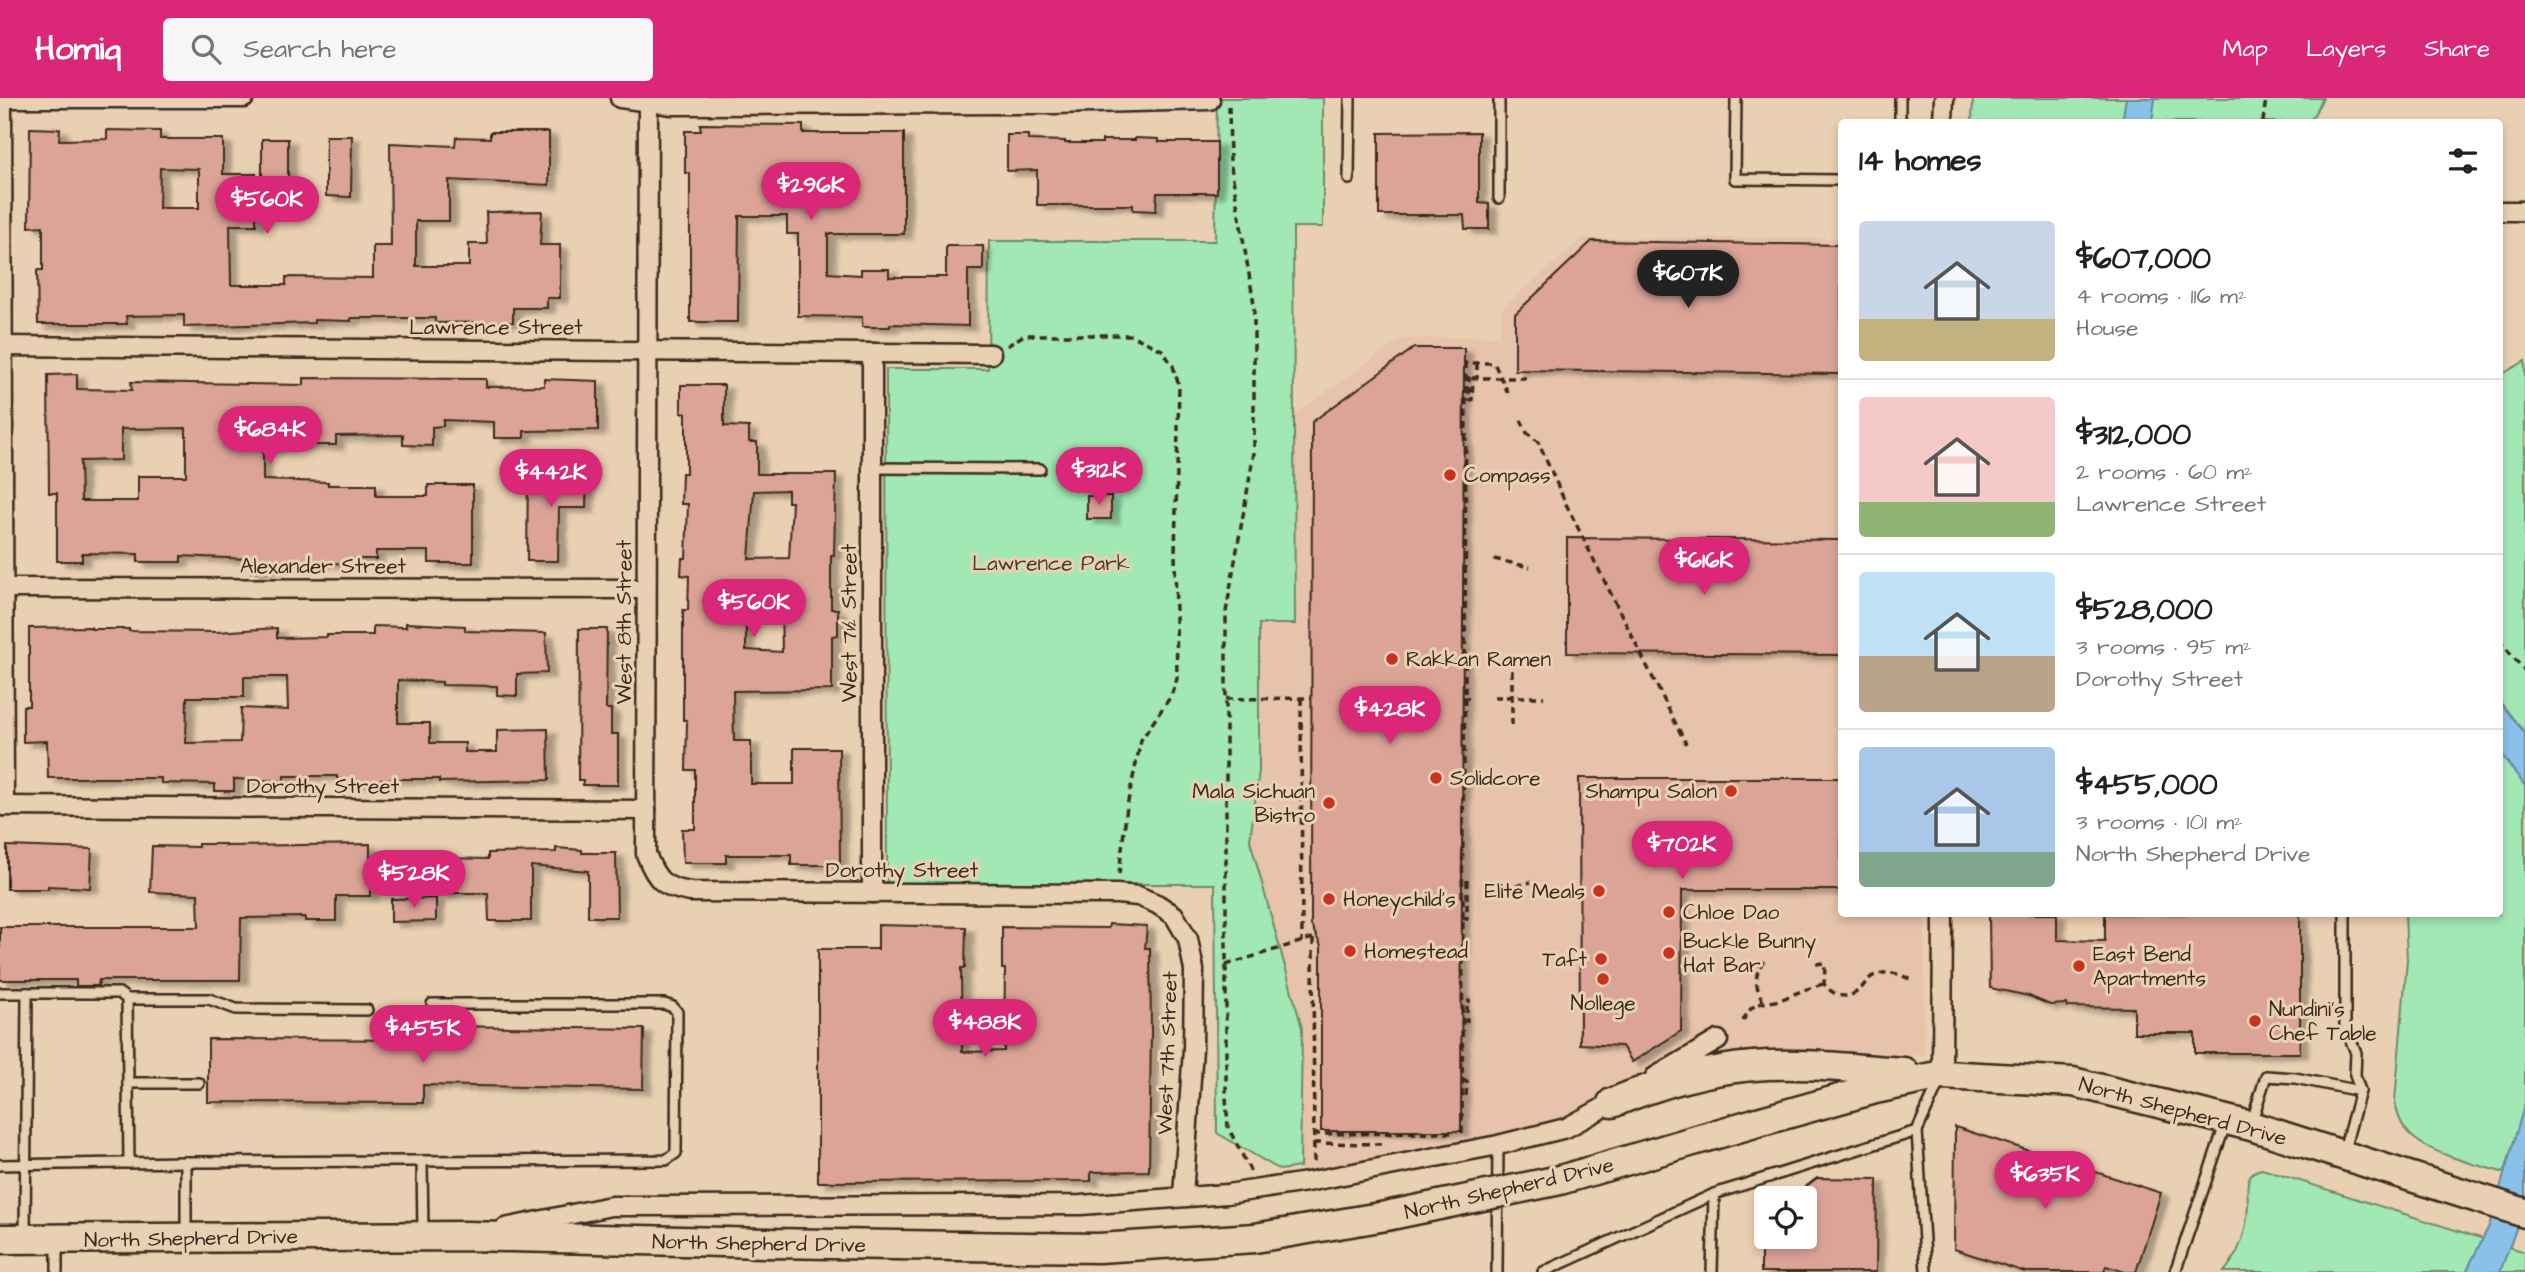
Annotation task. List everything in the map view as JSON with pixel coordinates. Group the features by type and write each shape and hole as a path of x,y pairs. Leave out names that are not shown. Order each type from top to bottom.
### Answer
{"main road":[{"path":"1612,1103 1652,1087 1705,1072 1754,1066 1942,1075"},
{"name":"North Shepherd Drive","path":"13,1239 465,1236 1099,1248 1255,1238 1386,1216 1560,1180 1875,1088 1942,1075 2073,1082 2238,1123 2525,1213"}],"street":[{"path":"2,806 2,98 244,98"},
{"path":"620,98 672,105 1055,104 1210,100"},
{"path":"1944,98 1944,119"},
{"name":"West 8th Street","path":"648,100 646,854 652,870 667,886"},
{"path":"2503,211 2525,211"},
{"name":"Lawrence Street","path":"1,346 991,354"},
{"name":"West 7½ Street","path":"872,353 872,893"},
{"name":"Alexander Street","path":"2,588 646,589"},
{"name":"Dorothy Street","path":"2,806 646,810"},
{"name":"Dorothy Street","path":"667,886 691,892 1138,896"},
{"name":"West 7th Street","path":"1138,896 1174,915 1188,939 1194,970 1193,1049 1183,1196"},
{"path":"1942,1075 1943,917"},
{"name":"North Shepherd Drive","path":"465,1236 611,1206 1081,1205 1227,1194 1307,1182 1498,1146 1566,1128 1718,1040"}],"lane":[{"path":"1349,179 1350,98"},
{"path":"1499,98 1499,198"},
{"path":"1736,98 1735,179 1838,180"},
{"path":"1900,98 1900,119"},
{"path":"872,468 1040,469"},
{"path":"2342,1155 2360,1091 2355,1075 2356,1053 2345,1025 2345,917"},
{"path":"0,993 119,993 127,999 209,999 236,1009 367,1010"},
{"path":"13,1239 25,1165 27,993"},
{"path":"127,999 129,1163"},
{"path":"0,1165 186,1161 666,1160 676,1153 677,1012 673,1007 664,1004 432,1004"},
{"path":"1926,1272 1917,1131 1942,1075"},
{"path":"2175,1272 2238,1123 2266,1076 2295,1078 2360,1091"},
{"path":"128,1083 199,1083"},
{"path":"1543,1272 1714,1194 1917,1131"},
{"path":"1497,1272 1498,1146"},
{"path":"186,1161 186,1238"},
{"path":"422,1161 422,1236"},
{"path":"1712,1272 1714,1194"},
{"path":"57,1240 57,1272"}],"path":[{"path":"1229,98 1230,161 1254,304 1254,453 1226,612 1228,1127 1251,1170 1251,1179"},
{"path":"2263,119 2266,98"},
{"path":"991,354 998,354 1024,335 1131,335 1162,350 1173,366 1179,386 1175,553 1177,679 1171,696 1140,740 1127,806 1117,894"},
{"path":"1313,1134 1462,1133 1468,554 1466,363 1494,363 1509,395"},
{"path":"1477,363 1478,378"},
{"path":"1466,378 1469,378 1469,400 1472,400 1472,378 1528,379"},
{"path":"1521,420 1527,433 1538,442 1566,504 1686,744"},
{"path":"1494,559 1530,566"},
{"path":"2503,645 2525,671"},
{"path":"1512,724 1513,669"},
{"path":"1494,697 1544,697"},
{"path":"1301,698 1302,942"},
{"path":"1226,699 1311,698"},
{"path":"1493,892 1531,882"},
{"path":"1226,965 1315,938 1314,1167"},
{"path":"1763,1001 1758,992 1756,978 1759,966 1765,960"},
{"path":"1816,964 1823,963 1824,984 1831,992 1845,996 1858,991 1876,974 1898,973 1913,981"},
{"path":"1743,1021 1748,1010 1763,1001 1779,1000 1804,988 1824,984"},
{"path":"1463,1021 1466,1021 1466,1001 1472,1001"},
{"path":"1463,1081 1466,1081 1466,1097 1470,1097"},
{"path":"1314,1143 1381,1144"}],"shaded area":[{"path":"1583,238 1838,238 1838,917 1925,917 1924,1055 1751,1062 1650,1086 1584,1106 1530,1129 1443,1152 1300,1174 1302,1028 1250,840 1259,771 1259,624 1295,624 1292,416 1401,339 1500,336 1502,308"}],"green space":[{"name":"Lawrence Park","path":"1217,98 1323,98 1323,227 1293,227 1295,624 1259,624 1259,771 1250,840 1302,1028 1300,1167 1280,1170 1217,1133 1215,884 887,884 886,369 988,369 989,241 1215,241"},
{"path":"1973,98 2323,98 2312,119 1972,119"},
{"path":"2525,361 2525,1179 2425,1146 2404,1127 2395,1101 2407,960 2405,917 2503,917 2503,374"},
{"path":"2262,1169 2525,1252 2525,1272 2224,1272 2238,1249 2244,1232 2249,1178 2251,1174"}],"water":[{"path":"2126,98 2155,98 2152,119 2122,119"},
{"path":"2503,706 2525,733 2525,786 2503,756"},
{"path":"2525,1103 2525,1205 2500,1272 2466,1272 2489,1226"}],"building":[{"path":"700,124 803,125 803,133 904,133 904,234 828,234 828,273 861,275 861,269 889,269 889,277 946,277 946,246 983,246 983,270 968,270 968,326 890,324 890,327 862,327 862,317 798,316 798,234 787,234 787,216 739,216 738,322 690,322 690,173 685,173 685,131 701,131"},
{"path":"30,128 60,129 59,140 107,139 107,130 160,131 160,139 223,139 223,174 256,174 256,225 230,225 231,285 286,285 286,277 373,278 373,246 391,246 390,143 455,146 456,137 490,138 490,132 549,132 549,185 449,180 449,221 416,221 416,266 469,266 469,244 487,244 486,212 542,211 540,245 560,245 560,298 547,298 547,308 513,308 513,322 435,323 435,318 351,318 351,321 314,320 314,323 184,327 184,315 126,316 127,324 38,324 37,270 43,270 43,226 29,227","holes":["160,168 199,169 199,208 159,208"]},
{"path":"1479,132 1479,203 1489,204 1489,229 1465,229 1464,215 1379,215 1379,133"},
{"path":"1007,135 1028,135 1028,140 1065,143 1102,143 1102,140 1135,138 1159,139 1159,142 1217,142 1217,193 1157,193 1156,211 1133,210 1133,205 1037,205 1037,170 1007,171"},
{"path":"326,136 352,136 351,197 326,196"},
{"path":"262,139 288,139 288,189 262,189"},
{"path":"1592,241 1838,245 1838,374 1515,370 1515,314"},
{"path":"1414,348 1464,348 1461,1131 1321,1131 1321,946 1311,925 1312,422"},
{"path":"77,374 77,389 132,390 131,382 304,385 304,378 486,379 486,387 544,386 544,379 598,381 598,430 524,431 524,438 494,438 494,422 443,420 443,426 432,427 432,446 403,445 403,435 336,436 336,445 276,445 276,448 263,448 263,480 328,482 328,485 376,485 376,496 428,496 428,485 473,485 473,563 429,563 429,551 376,551 376,559 352,559 352,564 274,560 275,568 251,572 249,559 181,556 181,562 138,562 138,554 82,553 82,561 57,561 57,493 49,493 48,375","holes":["186,428 186,476 138,476 138,501 81,501 80,461 121,460 121,429"]},
{"path":"681,385 724,385 724,426 749,427 749,442 757,442 757,474 836,474 831,609 838,609 838,635 832,636 832,690 733,691 734,741 751,741 751,784 794,784 794,748 839,748 840,865 791,865 791,855 726,855 726,863 683,863 682,829 695,829 695,770 686,770 687,720 683,720 683,610 688,610 689,576 681,575 682,558 686,558 688,504 681,504 682,473 686,473 686,413 681,413","holes":["788,490 788,502 792,502 789,558 749,559 754,491","746,603 781,603 782,652 746,650"]},
{"path":"528,471 587,471 586,508 559,508 558,561 527,561"},
{"path":"1087,496 1111,496 1111,519 1087,519"},
{"path":"1567,538 1838,540 1838,655 1567,653"},
{"path":"406,623 465,626 465,631 546,633 547,673 517,674 517,696 497,695 497,686 442,685 442,682 398,680 398,723 430,723 430,743 465,743 465,752 497,752 497,730 548,729 549,780 439,782 439,779 381,779 381,782 356,783 356,779 337,779 337,776 284,776 284,781 234,779 234,791 215,791 215,784 161,783 161,778 48,778 47,741 23,742 23,706 29,706 29,628 91,627 129,631 217,632 277,628 277,638 373,635 373,626 406,627","holes":["244,677 287,677 288,710 241,708 240,742 186,743 187,697 244,697"]},
{"path":"579,629 607,629 606,709 611,709 611,734 618,734 618,785 583,785 583,780 578,780"},
{"path":"1579,778 1838,778 1838,890 1682,890 1681,1031 1632,1062 1622,1046 1580,1044"},
{"path":"198,844 370,844 370,896 336,896 336,921 305,921 305,917 241,918 240,980 99,980 98,986 76,986 76,980 0,980 0,927 199,927 198,894 150,892 152,846 198,847"},
{"path":"7,846 92,849 90,888 48,886 48,889 7,889"},
{"path":"556,848 582,850 582,853 616,853 617,917 588,917 588,871 531,866 531,921 489,921 488,893 441,893 441,858 488,859 488,853 556,852"},
{"path":"436,898 436,921 391,922 391,899"},
{"path":"1989,917 2057,917 2057,940 2105,941 2105,917 2300,917 2300,1053 2195,1053 2195,1033 2134,1033 2134,1008 2050,1005 2029,996 1990,988"},
{"path":"1109,924 1147,926 1145,948 1150,948 1151,1031 1149,1171 1091,1172 1091,1181 818,1182 818,949 878,949 878,925 966,927 965,968 961,968 962,1052 1004,1051 1005,969 1002,969 1002,927 1108,928"},
{"path":"443,1026 644,1029 643,1089 423,1085 423,1103 208,1102 208,1039 443,1040"},
{"path":"1955,1127 2161,1193 2136,1272 2125,1272 2106,1266 2104,1272 2025,1272 1954,1249"},
{"path":"1817,1178 1877,1179 1876,1272 1761,1272 1761,1249 1817,1249 1817,1186 1807,1186"}],"place":[{"name":"Compass","path":"1450,475"},
{"name":"Rakkan Ramen","path":"1392,659"},
{"name":"Solidcore","path":"1436,778"},
{"name":"Shampu Salon","path":"1731,791"},
{"name":"Mala Sichuan Bistro","path":"1329,803"},
{"name":"Elite Meals","path":"1599,891"},
{"name":"Honeychild's","path":"1329,899"},
{"name":"Chloe Dao","path":"1669,912"},
{"name":"Homestead","path":"1350,951"},
{"name":"Buckle Bunny Hat Bar","path":"1669,953"},
{"name":"Taft","path":"1601,959"},
{"name":"East Bend Apartments","path":"2079,966"},
{"name":"Nollege","path":"1603,979"},
{"name":"Nundini's Chef Table","path":"2255,1021"}]}
